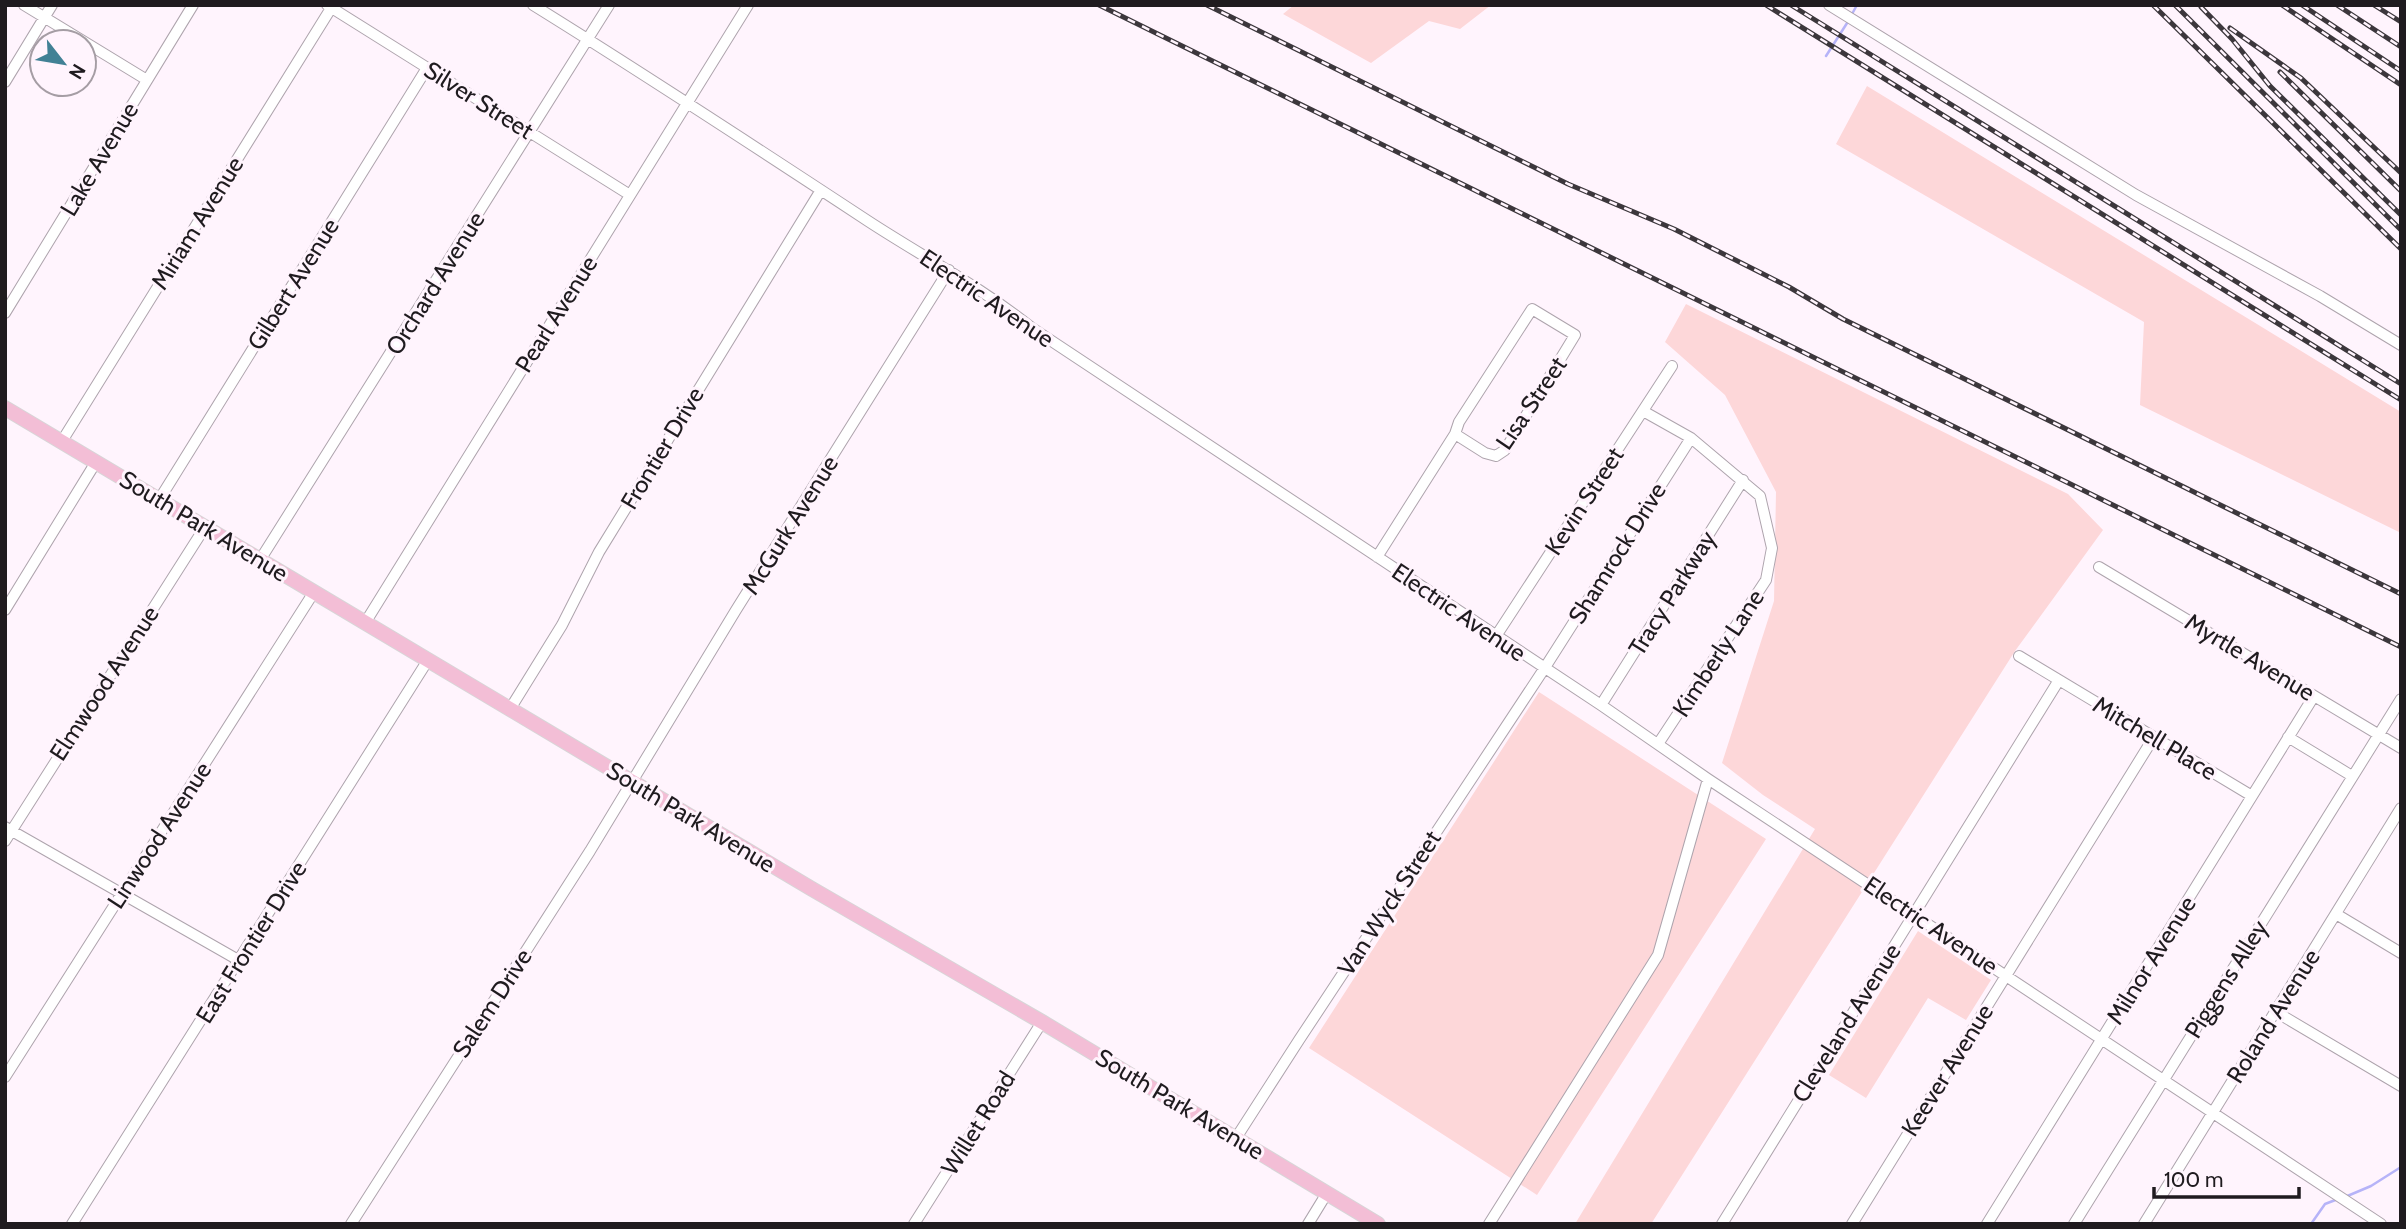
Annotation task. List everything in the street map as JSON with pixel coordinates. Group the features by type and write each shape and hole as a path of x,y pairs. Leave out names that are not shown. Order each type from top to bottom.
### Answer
{"main road":[{"name":"South Park Avenue","path":"5,408 1378,1224"}],"street":[{"path":"24,5 147,80"},
{"path":"5,82 52,5"},
{"name":"Lake Avenue","path":"5,313 193,5"},
{"name":"Electric Avenue","path":"533,5 688,101 821,190 950,270 1032,328 1601,705 1707,779 2381,1224"},
{"name":"Orchard Avenue","path":"260,560 609,5"},
{"name":"Pearl Avenue","path":"365,622 748,5"},
{"path":"1829,5 2136,195 2320,296 2401,345"},
{"name":"Silver Street","path":"331,6 630,195"},
{"name":"Miriam Avenue","path":"62,441 331,6"},
{"name":"Gilbert Avenue","path":"159,500 427,68"},
{"name":"Frontier Drive","path":"510,709 562,625 599,552 821,190"},
{"name":"McGurk Avenue","path":"631,782 950,270"},
{"name":"Lisa Street","path":"1532,309 1575,335 1505,450 1496,456 1485,453 1455,435 1459,422 1532,309"},
{"name":"Kevin Street","path":"1496,636 1672,366"},
{"name":"Kimberly Lane","path":"1643,411 1691,438 1760,496 1772,548 1766,580 1658,744"},
{"path":"1377,557 1455,435"},
{"name":"Shamrock Drive","path":"1544,669 1691,438"},
{"path":"5,610 96,462"},
{"name":"Tracy Parkway","path":"1601,705 1743,480"},
{"name":"Elmwood Avenue","path":"5,841 8,829 205,527"},
{"name":"Myrtle Avenue","path":"2099,567 2401,748"},
{"name":"Linwood Avenue","path":"5,1077 314,592"},
{"name":"Mitchell Place","path":"2019,656 2252,796"},
{"name":"East Frontier Drive","path":"72,1224 428,660"},
{"name":"Van Wyck Street","path":"1236,1138 1544,669"},
{"name":"Cleveland Avenue","path":"1722,1224 2059,680"},
{"name":"Milnor Avenue","path":"1987,1224 2314,696"},
{"name":"Piggens Alley","path":"2074,1224 2401,699"},
{"name":"Keever Avenue","path":"1852,1224 2154,737"},
{"path":"2288,737 2352,776"},
{"path":"1489,1224 1658,955 1707,779"},
{"name":"Salem Drive","path":"351,1224 590,851 631,782"},
{"name":"Roland Avenue","path":"2145,1223 2399,815"},
{"path":"8,829 240,961"},
{"path":"2336,914 2401,953"},
{"path":"2276,1012 2401,1086"},
{"name":"Willet Road","path":"914,1224 1042,1022"},
{"path":"1308,1224 1327,1193"}],"shaded area":[{"path":"1294,5 1491,5 1460,29 1429,21 1371,63 1283,14"},
{"path":"1867,86 2401,412 2401,533 2140,405 2144,322 1836,144"},
{"path":"1686,304 2068,494 2103,530 2015,651 1651,1224 1575,1224 1815,829 1763,795 1722,763 1774,601 1776,492 1725,395 1665,342"},
{"path":"1539,692 1766,839 1537,1195 1309,1048"},
{"path":"1918,931 1991,980 1966,1020 1928,998 1866,1098 1829,1075"}],"waterway":[{"path":"1852,14 1857,5"},
{"path":"1826,56 1849,20"},
{"path":"2345,1197 2371,1186 2401,1167"},
{"path":"2311,1224 2325,1204 2338,1199"}],"railway":[{"path":"1099,5 2401,647"},
{"path":"1207,5 1568,184 1674,229 1789,287 1843,319 2401,594"},
{"path":"1766,5 2401,400"},
{"path":"1791,5 2401,384"},
{"path":"2153,5 2401,249"},
{"path":"2175,5 2401,230"},
{"path":"2282,5 2401,85"},
{"path":"2302,5 2401,71"},
{"path":"2337,5 2401,47"},
{"path":"2374,5 2401,22"},
{"path":"2201,7 2232,39 2270,86 2401,215"},
{"path":"2230,28 2301,78 2401,173"},
{"path":"2280,72 2401,191"}]}
